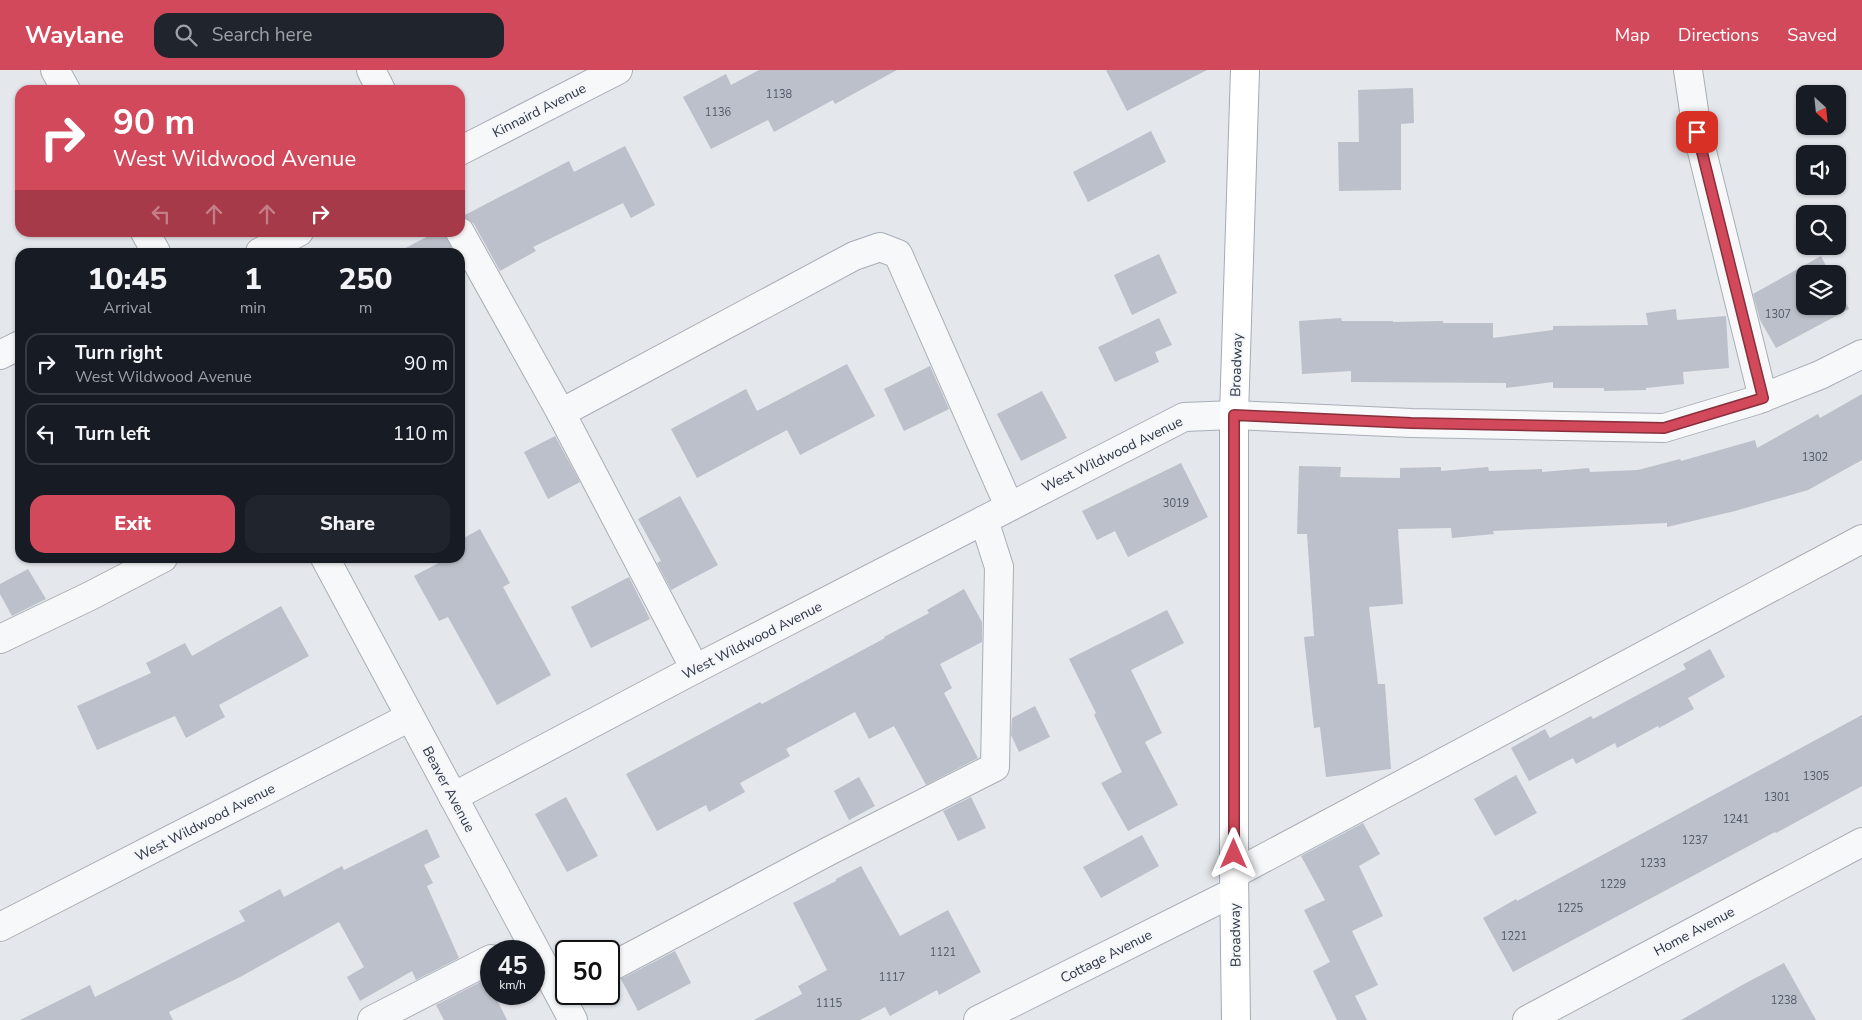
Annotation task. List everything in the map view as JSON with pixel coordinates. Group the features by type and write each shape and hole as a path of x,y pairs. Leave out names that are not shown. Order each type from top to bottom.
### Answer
{"main road":[{"name":"Broadway","path":"1236,1020 1234,883 1234,415 1245,70"}],"street":[{"path":"55,70 63,85"},
{"path":"371,70 378,85"},
{"name":"Kinnaird Avenue","path":"465,148 618,70"},
{"path":"1688,70 1697,132 1763,398"},
{"path":"148,237 154,248"},
{"path":"268,248 289,237"},
{"path":"463,237 561,413 695,669"},
{"path":"561,413 854,256 880,247 898,254 1010,506"},
{"path":"0,355 15,348"},
{"name":"West Wildwood Avenue","path":"453,797 695,669 1184,417 1234,415 1411,423 1664,428 1763,398 1820,375 1862,354"},
{"path":"620,962 827,852 995,767 999,566 984,520"},
{"name":"Cottage Avenue","path":"978,1020 1234,883 1862,539"},
{"path":"0,639 153,563"},
{"name":"Beaver Avenue","path":"328,563 453,797 517,940"},
{"name":"West Wildwood Avenue","path":"0,927 410,717"},
{"name":"Home Avenue","path":"1527,1020 1862,842"},
{"path":"372,1020 480,965"},
{"name":"Beaver Avenue","path":"545,973 555,983"},
{"name":"Beaver Avenue","path":"568,1005 573,1020"}],"building":[{"path":"759,70 897,70 835,104 833,100 774,132 768,120 711,149 683,97 726,74 731,85"},
{"path":"1106,70 1207,70 1127,111"},
{"path":"1413,88 1414,123 1401,124 1401,190 1339,191 1338,142 1359,142 1358,90"},
{"path":"1151,131 1166,162 1088,202 1073,172"},
{"path":"625,146 655,205 631,218 623,203 533,247 536,251 500,271 474,224 465,217 465,215 569,161 574,172"},
{"path":"426,237 446,237 452,248 406,248"},
{"path":"1159,254 1177,293 1132,315 1114,275"},
{"path":"1821,256 1826,265 1805,265"},
{"path":"1796,270 1796,315 1838,315 1776,348 1760,320 1753,294"},
{"path":"1676,309 1677,320 1726,316 1729,368 1683,372 1684,384 1646,388 1646,390 1604,391 1604,388 1553,388 1553,382 1506,388 1506,383 1351,382 1351,371 1302,374 1299,321 1341,318 1342,321 1493,323 1493,338 1553,330 1553,326 1648,325 1646,313"},
{"path":"1159,318 1172,345 1155,352 1159,362 1115,382 1098,347"},
{"path":"847,364 875,416 800,455 787,430 697,478 671,429 746,389 757,411"},
{"path":"930,366 949,409 904,431 884,389"},
{"path":"1042,391 1067,438 1021,461 997,414"},
{"path":"1862,394 1862,460 1808,490 1735,511 1667,527 1667,523 1493,531 1494,534 1452,538 1451,528 1398,529 1403,604 1369,607 1378,684 1385,684 1391,769 1326,777 1320,727 1314,728 1304,637 1314,636 1307,534 1297,534 1299,466 1341,467 1340,477 1400,478 1400,468 1441,467 1441,471 1488,467 1489,471 1542,469 1542,472 1589,468 1590,472 1638,470 1680,459 1681,461 1755,440 1757,448 1818,414 1820,418"},
{"path":"555,436 580,482 548,499 524,452"},
{"path":"1181,463 1208,517 1128,557 1115,531 1097,540 1082,511"},
{"path":"680,496 718,565 671,590 657,563 661,561 638,519"},
{"path":"480,529 510,583 503,587 551,675 497,705 448,617 439,621 414,576 439,563 465,563 465,537"},
{"path":"28,569 46,599 12,616 0,594 0,584"},
{"path":"629,577 650,619 591,648 571,607"},
{"path":"964,589 982,622 982,642 940,664 952,688 944,693 978,758 926,785 894,726 869,739 855,712 786,749 790,756 740,783 745,792 709,812 706,805 657,831 626,774 885,638 929,613 927,610"},
{"path":"281,606 309,656 219,705 225,717 186,738 175,716 97,750 77,706 151,673 146,663 185,643 192,656"},
{"path":"1167,610 1184,643 1131,670 1162,733 1145,742 1178,805 1128,831 1101,783 1122,772 1094,715 1096,713 1069,659"},
{"path":"1710,649 1725,677 1688,698 1694,709 1617,748 1615,743 1576,764 1573,758 1529,781 1511,748 1545,729 1550,738 1591,716 1593,719 1686,669 1683,664"},
{"path":"1035,706 1050,737 1019,752 1011,735 1012,718"},
{"path":"1862,715 1862,786 1513,972 1483,918"},
{"path":"1516,775 1537,813 1495,836 1474,799"},
{"path":"859,777 875,806 849,820 834,791"},
{"path":"566,797 598,856 567,872 535,814"},
{"path":"971,797 986,828 958,841 943,811"},
{"path":"1363,823 1380,854 1359,866 1383,916 1352,931 1378,985 1355,996 1367,1020 1337,1020 1313,971 1330,962 1304,910 1325,900 1301,856"},
{"path":"427,829 440,857 424,865 433,883 427,886 459,958 416,980 412,971 360,1001 347,977 364,967 339,922 242,976 169,1012 173,1020 20,1020 90,985 95,997 245,921 239,911 280,889 284,897 342,866 344,870"},
{"path":"1142,835 1159,866 1101,898 1083,867"},
{"path":"861,866 900,936 948,910 981,972 939,995 937,990 890,1016 885,1007 860,1020 754,1020 802,994 798,986 827,970 793,903"},
{"path":"675,951 691,983 638,1011 621,979"},
{"path":"1784,963 1816,1020 1681,1020 1744,984"},
{"path":"480,982 480,1005 500,1005 507,1020 444,1020 436,1005"}],"route":[{"path":"1234,854 1234,415 1411,423 1664,428 1763,398 1697,132"}]}
